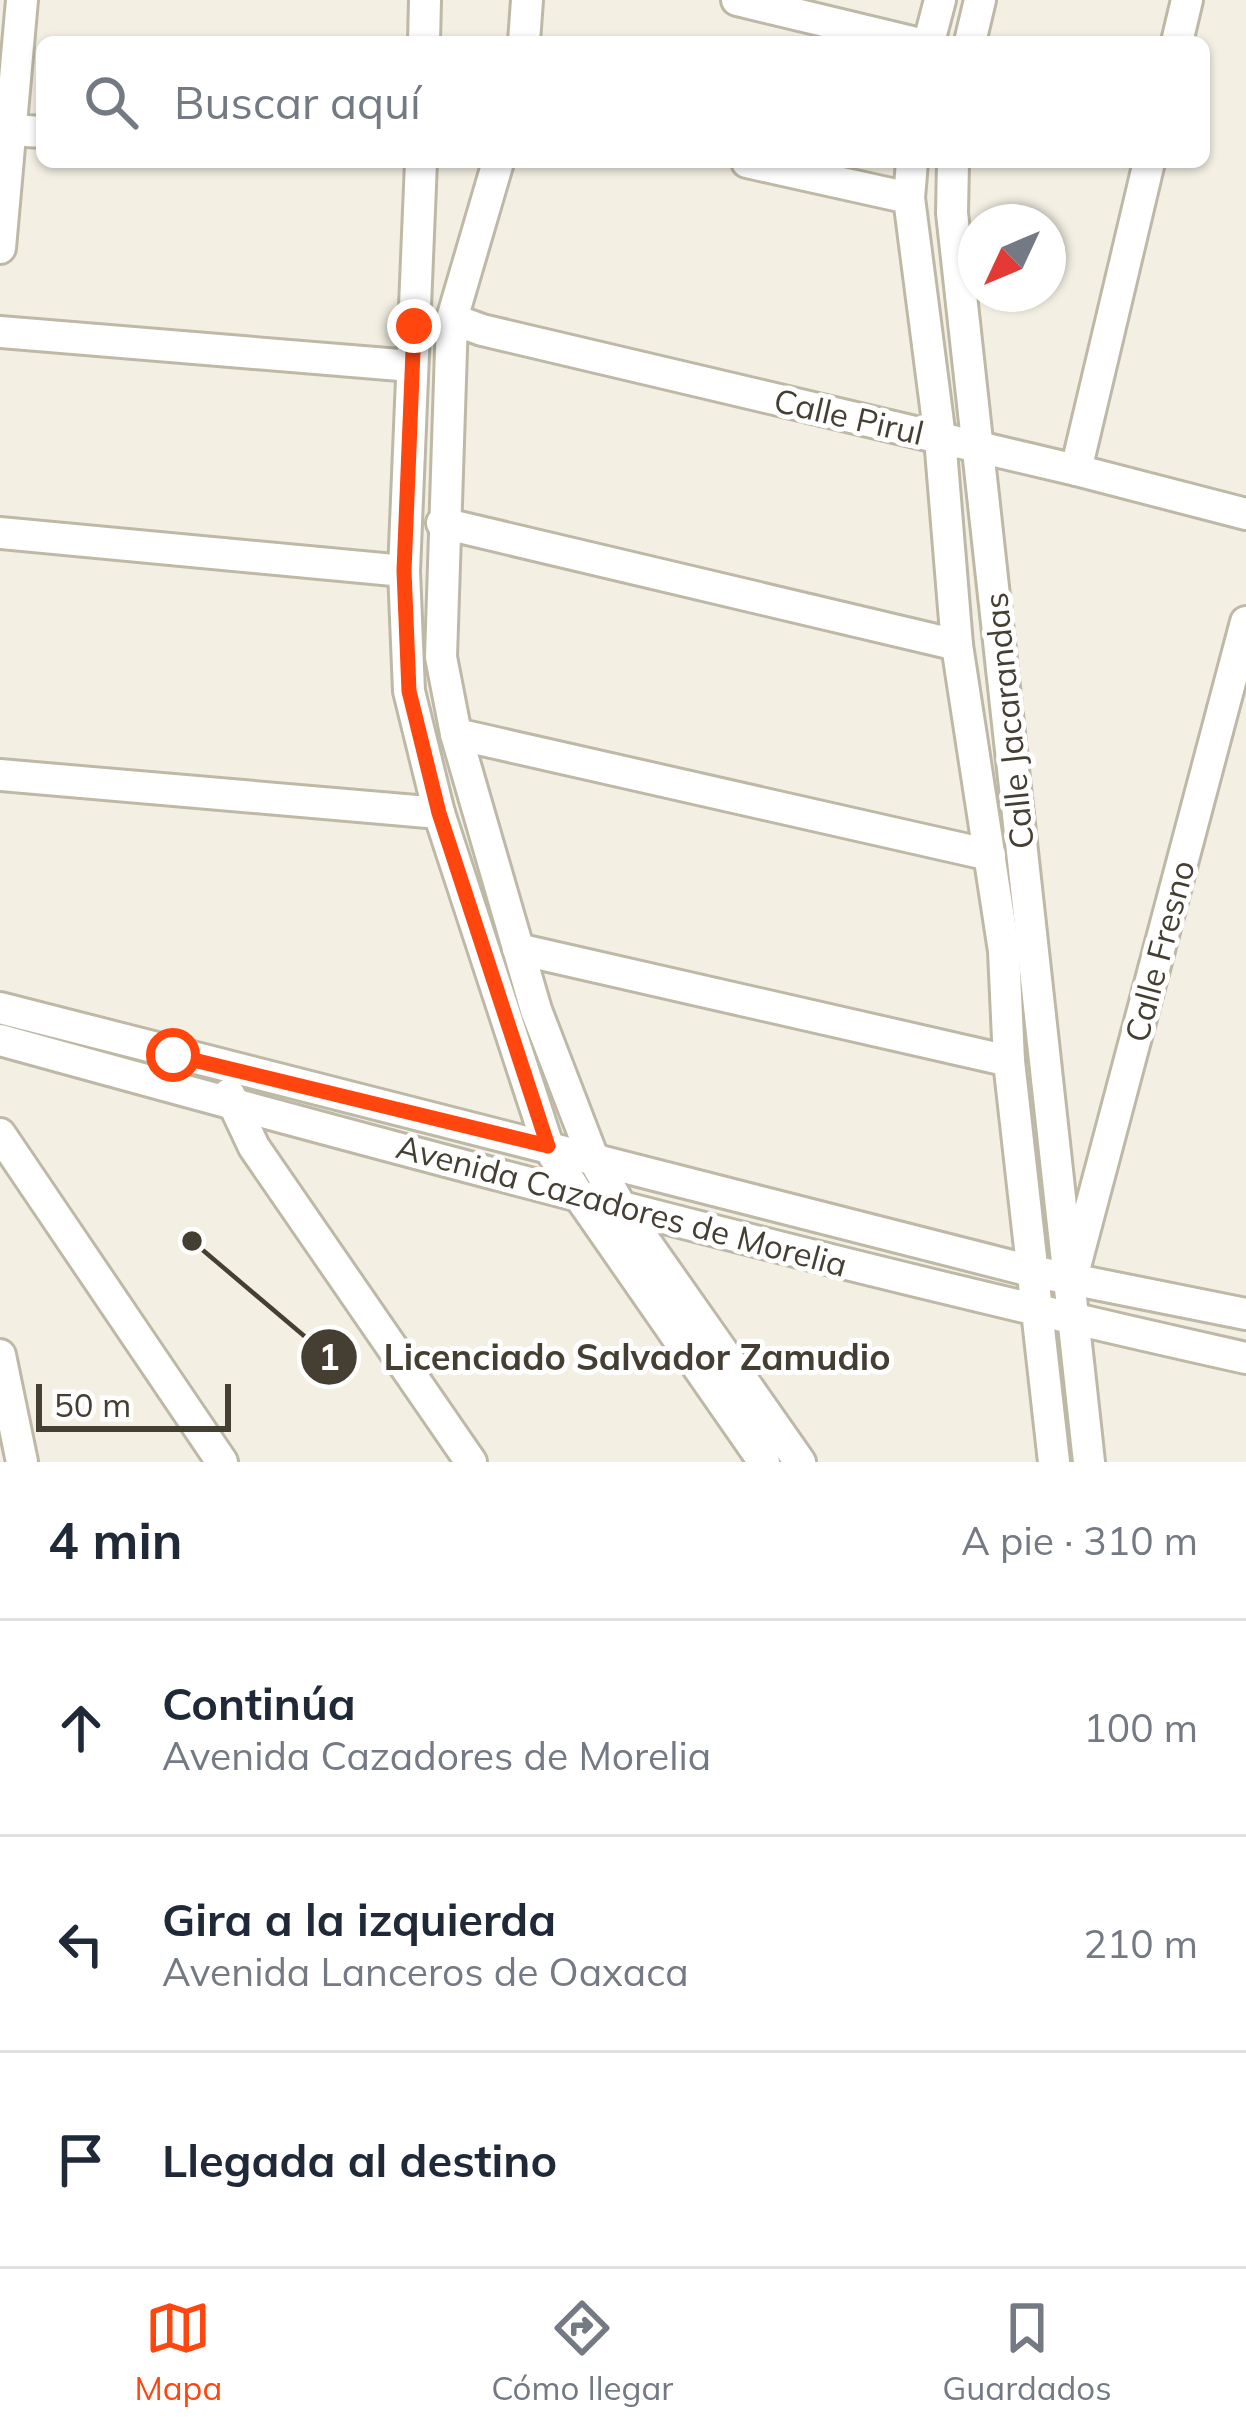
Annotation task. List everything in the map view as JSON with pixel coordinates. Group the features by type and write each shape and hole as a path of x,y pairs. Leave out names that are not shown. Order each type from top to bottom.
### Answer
{"street":[{"path":"0,248 27,131 22,0"},
{"path":"424,0 424,36"},
{"path":"524,36 526,0"},
{"path":"737,0 887,36"},
{"path":"931,36 940,0"},
{"path":"971,36 980,0"},
{"path":"1178,36 1187,0"},
{"path":"421,168 404,571 409,691 439,813 548,1146 764,1462"},
{"path":"496,168 452,320 441,657 456,734 518,949 593,1158 621,1207 800,1462"},
{"path":"774,168 909,198"},
{"name":"Calle Jacarandas","path":"912,168 909,198 940,438 957,645 990,855 1019,952 1009,1061 1054,1462"},
{"name":"Calle Jacarandas","path":"953,168 952,213 1011,753 1019,952 1071,1280 1089,1462"},
{"path":"1076,470 1148,168"},
{"name":"Calle Pirul","path":"452,320 1246,514"},
{"path":"0,332 412,366"},
{"path":"442,523 957,645"},
{"path":"0,533 404,571"},
{"name":"Calle Fresno","path":"1071,1280 1246,622"},
{"path":"456,734 990,855"},
{"path":"975,753 1011,753"},
{"path":"0,776 439,813"},
{"path":"518,949 1009,1061"},
{"name":"Avenida Cazadores de Morelia","path":"0,1008 1031,1271 1246,1314"},
{"name":"Avenida Cazadores de Morelia","path":"0,1040 621,1207 1040,1312 1246,1358"},
{"path":"217,1067 254,1148 471,1462"},
{"path":"0,1134 222,1462"},
{"path":"0,1355 22,1462"}],"place":[{"name":"Licenciado Salvador Zamudio","path":"192,1241"}],"route":[{"path":"173,1055 548,1146 439,813 409,691 404,571 414,326"}]}
